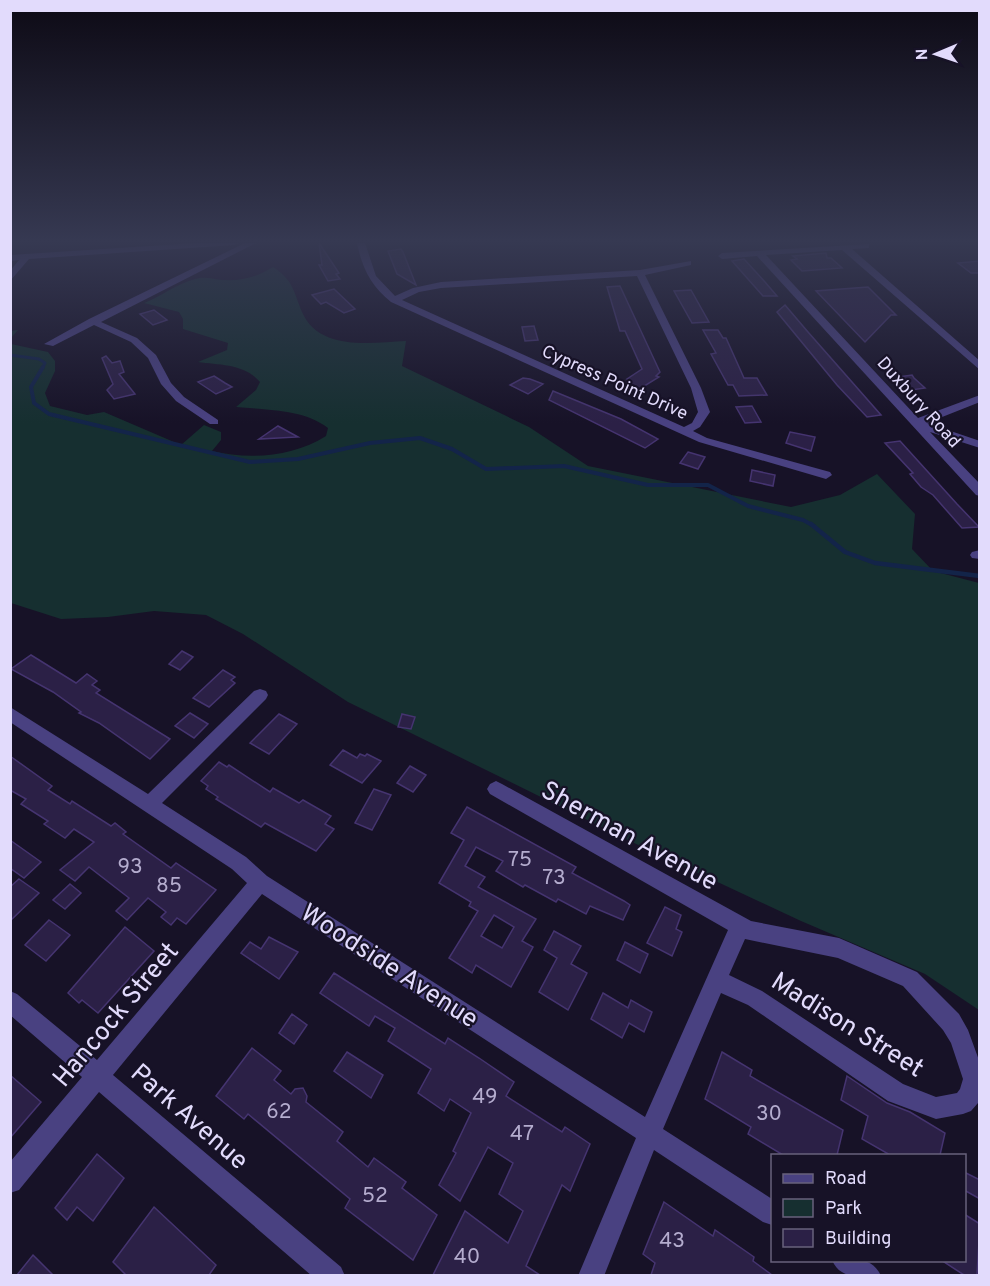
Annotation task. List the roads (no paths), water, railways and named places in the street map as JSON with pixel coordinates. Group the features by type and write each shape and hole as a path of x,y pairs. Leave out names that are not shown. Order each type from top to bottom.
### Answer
{"street":[{"path":"49,344 129,303"},
{"name":"Cypress Point Drive","path":"401,303 686,431 737,451 826,475"},
{"path":"655,303 696,388 704,412 696,425 686,431"},
{"name":"Duxbury Road","path":"805,303 980,492"},
{"path":"907,303 980,367"},
{"path":"92,321 134,340 152,357 166,384 180,399 214,422"},
{"path":"916,423 980,398"},
{"path":"916,423 980,445"},
{"path":"149,804 260,695"},
{"name":"Woodside Avenue","path":"10,713 239,863 260,882 771,1212"},
{"name":"Sherman Avenue","path":"496,789 740,926"},
{"name":"Hancock Street","path":"10,1181 260,882"},
{"path":"591,1275 715,979 740,926"},
{"name":"Madison Street","path":"715,979 755,998 896,1093 936,1108 963,1103 970,1095 974,1079 960,1038 945,1014 910,979 839,948 748,930 740,926"},
{"name":"Park Avenue","path":"10,1001 332,1275"},
{"path":"848,1262 868,1275"}],"waterway":[{"path":"10,355 39,359 45,363 43,367"},
{"path":"43,367 31,387 34,403 49,414 250,462 298,459 370,443 420,438 452,449 486,469 564,466 648,485 708,485 748,506 803,520 812,525"},
{"path":"812,525 845,552 875,563 980,576"}]}
